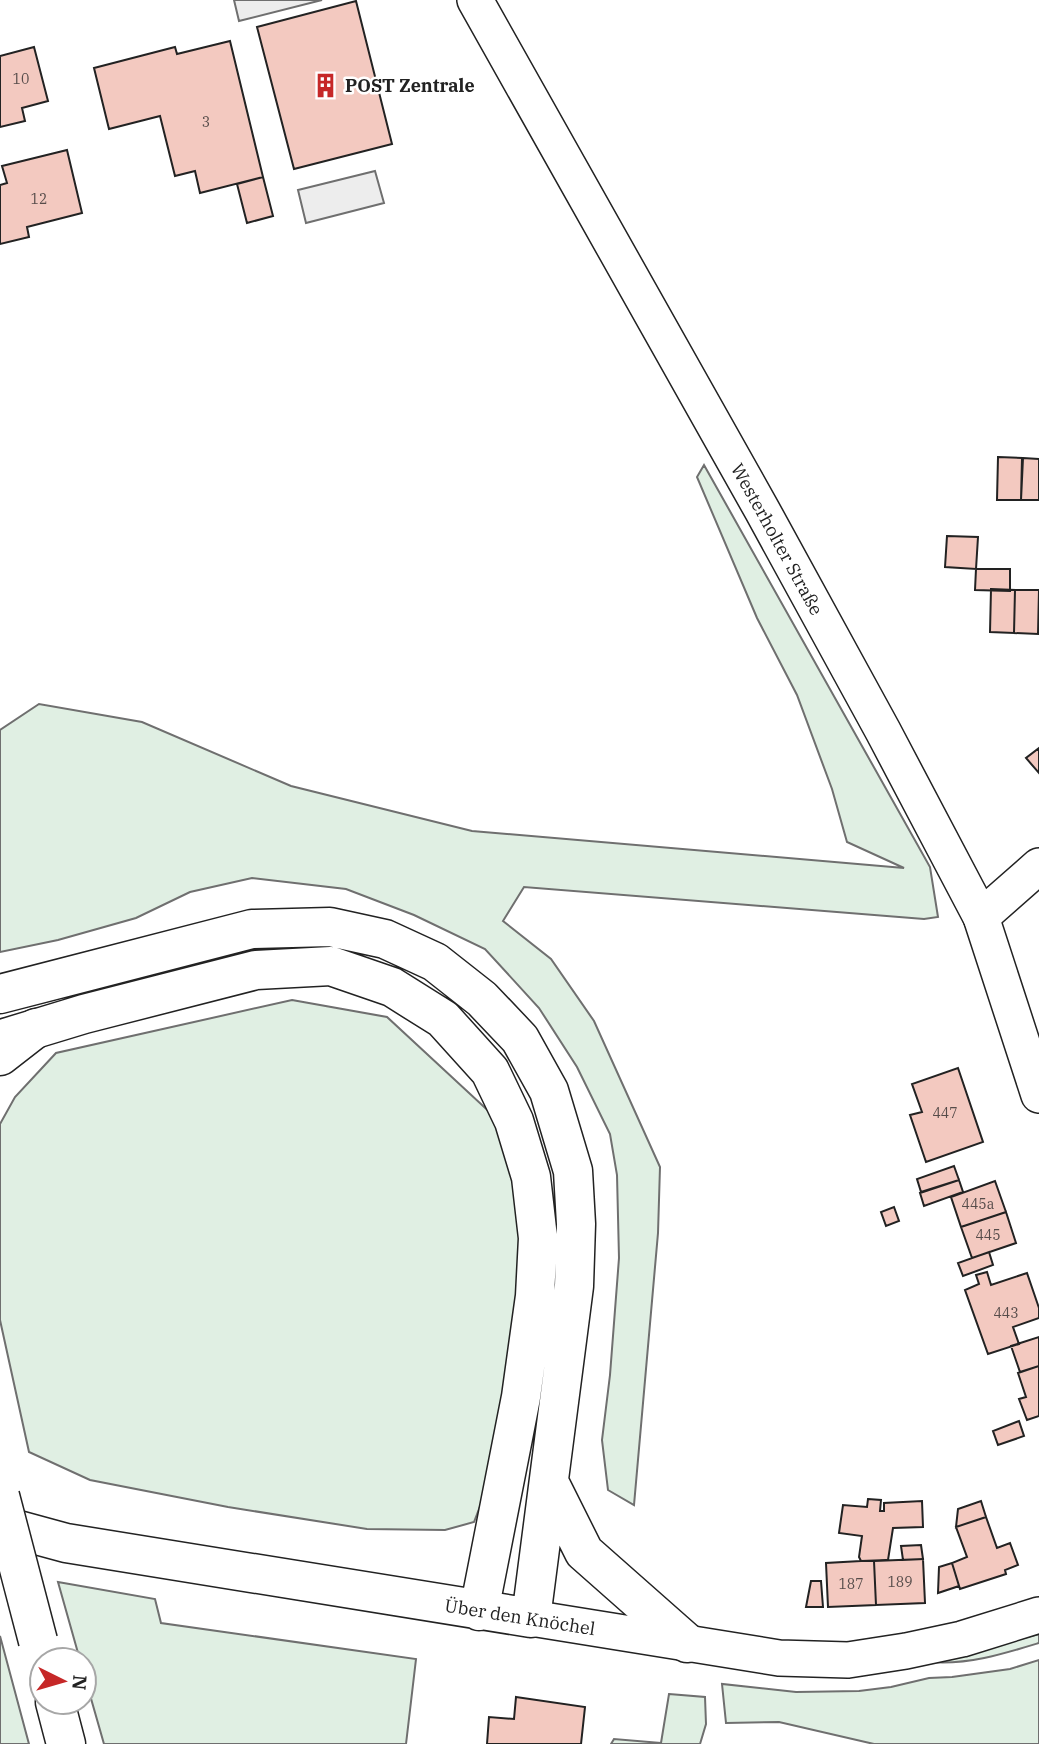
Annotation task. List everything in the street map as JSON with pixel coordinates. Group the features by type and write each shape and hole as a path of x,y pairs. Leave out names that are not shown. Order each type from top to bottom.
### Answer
{"main road":[{"path":"0,995 252,929 331,927 384,939 435,962 482,999 520,1039 549,1091 573,1171 576,1224 574,1286 531,1618"},
{"path":"0,1056 18,1034 256,970 331,966 392,987 443,1019 490,1070 514,1121 531,1177 538,1238 535,1296 521,1397 479,1611"},
{"path":"550,1484 584,1552 687,1643"},
{"path":"0,1496 39,1646"},
{"name":"Über den Knöchel","path":"0,1525 65,1543 531,1618"},
{"path":"59,1716 66,1744"}],"street":[{"name":"Westerholter Straße","path":"475,0 762,510 981,917 1039,1095"},
{"path":"981,917 1039,866"},
{"name":"Über den Knöchel","path":"531,1618 779,1658 848,1660 962,1639 1039,1615"}],"green space":[{"path":"704,465 930,867 938,917 924,919 524,887 503,921 551,959 594,1021 660,1167 658,1233 634,1505 608,1490 602,1440 619,1258 617,1175 610,1134 577,1067 539,1008 485,949 414,915 346,889 252,878 190,892 136,918 58,940 0,952 0,730 39,704 142,722 291,786 472,831 904,868 847,842 832,789 797,695 757,618 697,477"},
{"path":"292,1000 387,1017 495,1117 526,1221 501,1452 474,1522 445,1530 367,1529 228,1507 90,1480 29,1452 0,1320 0,1124 15,1097 56,1053"},
{"path":"58,1582 155,1599 161,1623 416,1659 406,1744 104,1744 96,1716 98,1646 76,1646"},
{"path":"1039,1634 1039,1643 999,1655 958,1662 930,1662"},
{"path":"0,1636 29,1744 0,1744"},
{"path":"1039,1660 1039,1744 874,1744 779,1722 726,1723 722,1684 796,1692 859,1691 929,1678 1010,1669"},
{"path":"669,1694 705,1697 706,1724 700,1744 611,1744 614,1739 661,1743"}],"shaded area":[{"path":"234,0 322,0 239,21"},
{"path":"375,171 384,203 306,223 298,190"}],"building":[{"name":"POST Zentrale","path":"356,1 392,144 294,169 257,27"},
{"path":"230,41 263,177 200,193 195,171 175,176 160,116 109,129 94,68 175,47 177,54"},
{"path":"34,47 48,101 22,108 25,121 0,127 0,56"},
{"path":"67,150 82,213 27,227 29,237 0,244 0,185 7,183 2,166"},
{"path":"263,177 273,216 247,223 237,184"},
{"path":"998,457 1022,458 1021,500 997,500"},
{"path":"1023,458 1039,459 1039,500 1021,500"},
{"path":"947,536 978,537 976,569 945,567"},
{"path":"976,569 1010,569 1010,591 975,590"},
{"path":"991,589 1015,590 1014,633 990,632"},
{"path":"1015,590 1039,590 1038,634 1014,633"},
{"path":"1039,748 1039,773 1026,758"},
{"path":"958,1068 983,1142 926,1162 910,1115 922,1112 912,1084"},
{"path":"954,1166 959,1180 921,1192 917,1179"},
{"path":"959,1180 963,1192 924,1206 920,1193"},
{"path":"995,1181 1006,1212 961,1227 951,1197"},
{"path":"894,1207 899,1221 886,1226 881,1212"},
{"path":"1006,1212 1016,1243 972,1258 961,1227"},
{"path":"989,1252 993,1265 963,1276 958,1263"},
{"path":"987,1272 991,1285 1027,1273 1039,1308 1039,1318 1013,1327 1019,1344 988,1354 965,1290 979,1284 976,1275"},
{"path":"1039,1337 1039,1366 1020,1372 1011,1346"},
{"path":"1039,1366 1039,1416 1027,1420 1019,1399 1026,1397 1018,1373"},
{"path":"1019,1421 1024,1436 998,1445 993,1431"},
{"path":"868,1499 881,1500 880,1511 884,1511 884,1503 922,1501 923,1527 893,1528 888,1560 861,1561 859,1557 862,1536 839,1533 843,1505 867,1507"},
{"path":"981,1501 986,1517 956,1527 958,1509"},
{"path":"986,1517 997,1548 1010,1543 1018,1565 1005,1570 1006,1574 960,1589 952,1563 967,1557 956,1527"},
{"path":"921,1545 923,1559 903,1560 901,1546"},
{"path":"923,1559 925,1603 876,1605 874,1561"},
{"path":"874,1561 876,1605 828,1607 826,1563"},
{"path":"952,1563 959,1586 938,1593 939,1567"},
{"path":"811,1581 821,1581 823,1607 806,1607"},
{"path":"516,1697 585,1707 581,1744 487,1744 489,1717 514,1719"}],"place":[{"name":"POST Zentrale","path":"325,85"}]}
